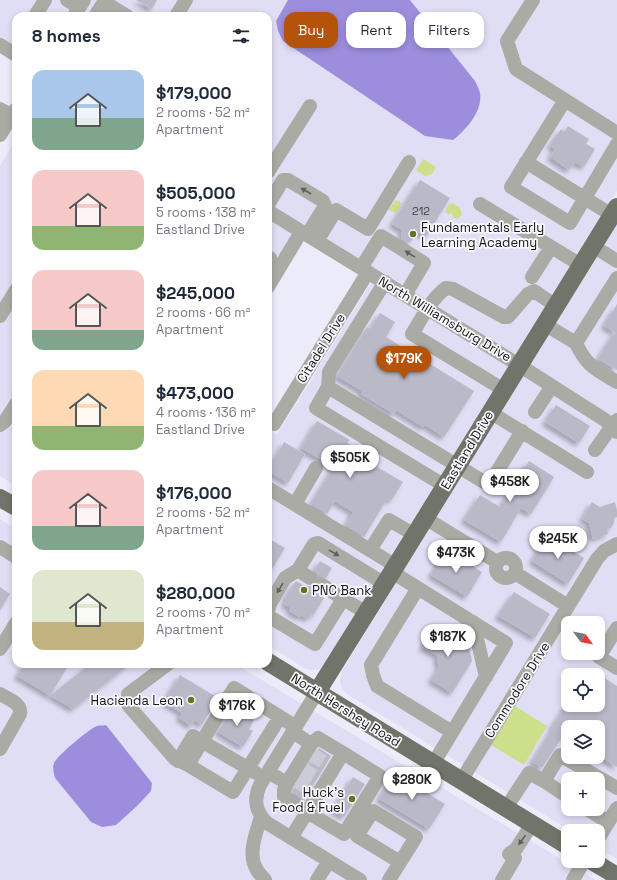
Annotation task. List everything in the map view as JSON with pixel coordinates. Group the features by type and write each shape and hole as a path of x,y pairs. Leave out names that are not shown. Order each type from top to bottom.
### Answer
{"main road":[{"name":"Eastland Drive","path":"317,692 614,211"},
{"path":"0,498 12,505"},
{"name":"North Hershey Road","path":"272,664 561,842"},
{"path":"604,868 617,876"}],"street":[{"path":"38,12 45,0"},
{"path":"67,0 79,8"},
{"path":"178,12 186,0"},
{"path":"533,0 507,41 516,69 617,133"},
{"path":"98,12 104,2 120,12"},
{"path":"0,45 12,51"},
{"path":"565,100 511,187 570,223 617,144"},
{"path":"272,166 310,106"},
{"path":"0,109 12,116"},
{"path":"0,118 8,122 0,135"},
{"path":"272,281 308,236 336,210 368,229 409,162"},
{"path":"526,162 585,198 614,211"},
{"path":"272,198 283,180 288,180 323,201 325,206 308,236"},
{"path":"480,204 581,265"},
{"name":"North Williamsburg Drive","path":"272,214 519,364 615,426"},
{"name":"Citadel Drive","path":"274,424 364,270 381,236 424,263 405,295"},
{"path":"593,246 617,261"},
{"path":"532,277 551,247"},
{"path":"576,343 617,278"},
{"path":"385,282 329,372 328,387 316,408 445,486"},
{"path":"504,390 412,334 440,292 446,288 454,289 504,317 508,317 528,294 534,292 556,306"},
{"path":"0,316 12,296"},
{"path":"544,324 576,343 581,354 589,364 617,382"},
{"path":"535,412 552,386"},
{"path":"328,387 484,482 492,480 522,431"},
{"path":"0,425 5,421 12,410"},
{"path":"490,412 587,472"},
{"path":"595,450 615,426"},
{"path":"294,504 316,468"},
{"path":"272,490 370,550 391,574"},
{"path":"425,518 497,562 502,558 511,559 516,567 514,573 568,606"},
{"path":"370,550 389,520 415,535"},
{"path":"310,578 314,544 318,543 391,574 418,588 506,643 433,764"},
{"name":"Commodore Drive","path":"461,781 597,559 604,551 617,544"},
{"path":"0,547 12,554"},
{"path":"272,601 285,578 310,578 367,613"},
{"path":"418,588 371,665 372,675 377,686 452,732"},
{"path":"272,618 316,644 343,599"},
{"path":"473,622 486,677"},
{"path":"0,649 4,634 12,627"},
{"path":"617,628 599,657 617,668"},
{"path":"163,668 128,694 128,705 175,759 233,792 280,717"},
{"path":"183,763 202,741 234,688 280,717 294,729 309,750"},
{"path":"317,692 257,792 257,809 261,817 267,823 360,880"},
{"path":"0,694 19,706 20,714 0,748"},
{"path":"318,738 380,776 344,834 284,797 284,790 309,750 318,738"},
{"path":"202,741 248,768 266,775 294,775"},
{"path":"291,838 332,767 343,753"},
{"path":"544,782 560,755 617,788"},
{"path":"506,808 529,773 561,793"},
{"path":"605,827 617,808"},
{"path":"598,816 608,822"},
{"path":"261,817 253,854 256,870 265,880"},
{"path":"502,880 512,856 532,824"},
{"path":"317,880 328,861"},
{"path":"389,880 400,862"},
{"path":"573,880 580,868"}],"shaded area":[{"path":"0,0 617,0 617,191 321,669 306,669 272,648 272,432 277,435 372,281 293,233 272,267 272,12 12,12 12,46 0,39"},
{"path":"288,0 410,0 420,12 414,12 414,48 449,48 479,88 479,107 472,120 453,140 425,136 293,48 338,48 338,12 284,12 284,42 278,31 276,21"},
{"path":"12,146 12,484 0,476 0,166"},
{"path":"617,223 617,859 605,852 605,824 561,825 347,694 342,689 340,680 342,671"},
{"path":"0,519 12,526 12,668 242,668 561,859 561,868 576,868 596,880 0,880"},
{"path":"106,725 152,783 151,791 116,825 102,827 91,822 55,778 53,767 54,763 61,754 81,737 97,726"}],"green space":[{"path":"423,159 436,167 432,174 425,176 416,170"},
{"path":"398,200 401,204 396,213 390,211 389,209 395,201"},
{"path":"453,203 460,208 462,214 456,219 453,217 452,213 446,213 446,209 449,204"},
{"path":"515,706 547,726 524,765 491,745"}],"building":[{"path":"136,0 157,0 152,9"},
{"path":"568,126 589,139 586,144 595,149 584,167 575,162 569,170 550,157 555,149 550,146 561,129 564,132"},
{"path":"420,180 450,198 426,237 417,231 408,243 401,239 402,230 392,224"},
{"path":"617,304 617,370 598,359 615,332 604,326"},
{"path":"380,313 395,322 386,337 474,391 444,437 425,425 423,427 396,410 394,414 361,394 362,391 337,376 367,327 370,329"},
{"path":"556,405 590,426 579,443 545,422"},
{"path":"317,421 350,440 347,443 368,456 365,460 403,482 391,501 387,499 364,537 346,525 353,512 335,501 327,514 311,504 334,467 301,448"},
{"path":"284,442 305,454 288,483 272,473 272,464"},
{"path":"529,461 554,477 531,514 521,508 501,542 464,520 480,495 500,507"},
{"path":"592,502 600,507 615,502 617,510 617,517 614,518 614,523 611,528 607,529 608,534 593,539 589,523 582,519"},
{"path":"547,536 584,558 568,584 532,561"},
{"path":"272,540 285,548 272,569"},
{"path":"446,550 482,572 467,597 431,575"},
{"path":"320,561 332,568 326,578 318,577 314,571"},
{"name":"PNC Bank","path":"296,581 305,586 314,586 317,593 324,598 313,616 311,614 308,619 301,615 300,617 289,611 291,608 284,604 287,599 285,598"},
{"path":"0,587 10,594 0,610"},
{"path":"514,592 550,614 535,638 498,616"},
{"path":"435,625 469,646 472,661 452,693 431,680 439,667 437,660 438,656 422,647"},
{"path":"22,668 67,668 50,696 17,676"},
{"path":"85,668 125,668 73,709 50,696"},
{"name":"Hacienda Leon","path":"180,675 218,698 202,725 195,720 191,726 179,718 182,713 164,702"},
{"path":"605,678 617,686 617,767 605,759 605,720 561,720 561,739 542,768 532,762 553,728 552,727 562,712 605,712"},
{"path":"233,707 254,720 249,729 253,731 243,747 218,732"},
{"path":"319,748 331,756 304,800 292,792"},
{"path":"394,773 445,804 429,829 379,799"},
{"name":"Huck's Food & Fuel","path":"353,777 365,784 344,817 333,810"}],"tunnel":[{"path":"311,754 330,766"},
{"path":"302,769 321,780"},
{"path":"295,780 314,792"}],"place":[{"name":"Fundamentals Early Learning Academy","path":"413,234"},
{"name":"PNC Bank","path":"304,590"},
{"name":"Hacienda Leon","path":"191,700"},
{"name":"Huck's Food & Fuel","path":"352,799"}]}
